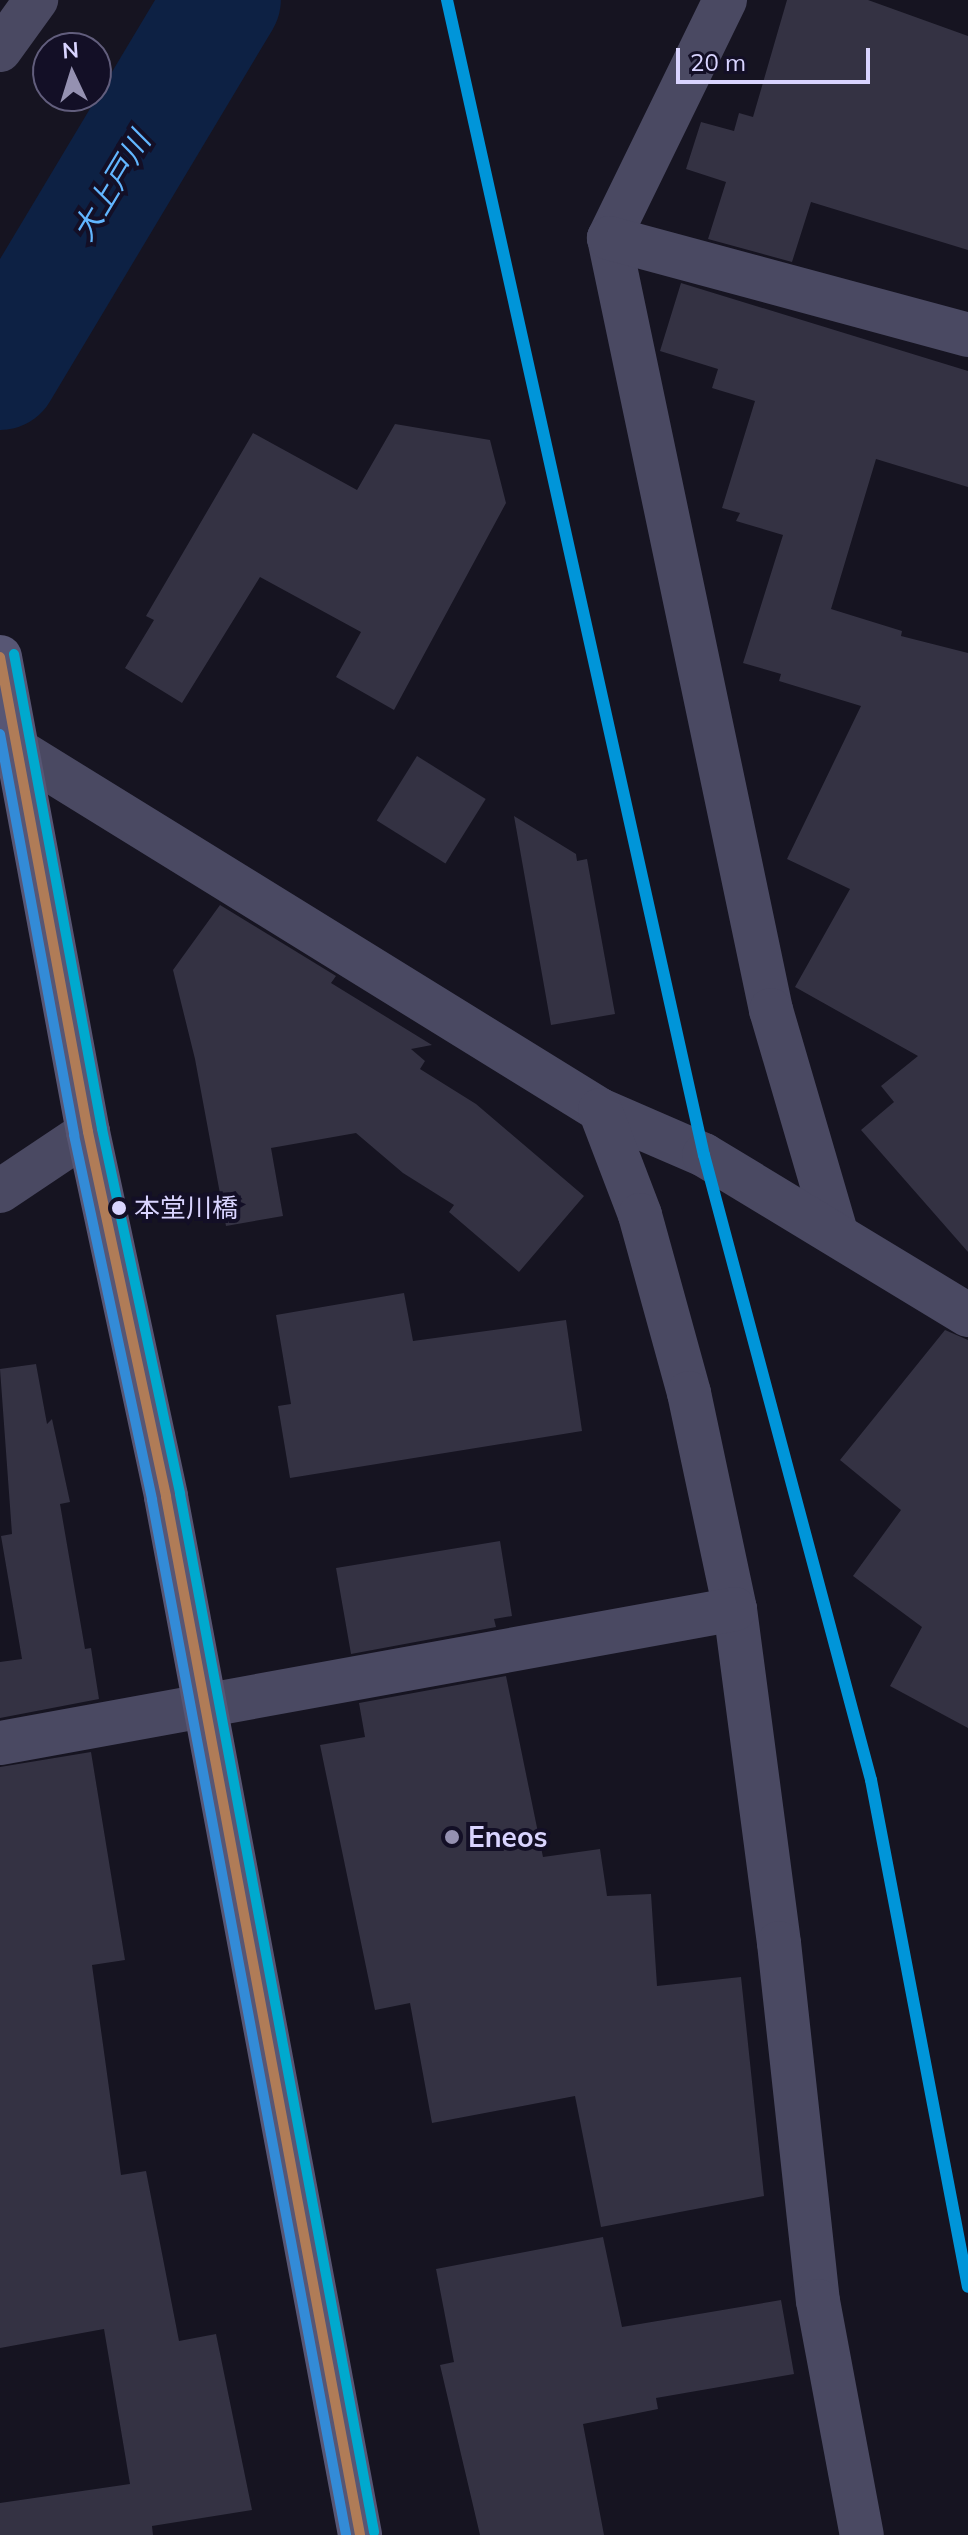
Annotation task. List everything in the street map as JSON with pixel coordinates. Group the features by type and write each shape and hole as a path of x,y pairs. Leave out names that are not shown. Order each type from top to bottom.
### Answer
{"street":[{"path":"0,50 36,0"},
{"path":"725,0 609,238 771,1010 836,1232"},
{"path":"609,238 968,335"},
{"path":"1,662 88,1132 166,1497 360,2535"},
{"path":"19,751 600,1110 704,1155 836,1232 968,1315"},
{"path":"600,1110 640,1215 689,1393 735,1609 779,1943 818,2301 862,2535"},
{"path":"1,1194 88,1132"},
{"path":"0,1743 204,1710 735,1609"}],"building":[{"path":"787,0 868,0 968,36 968,250 811,202 792,262 708,239 726,182 686,169 701,122 734,131 739,113 753,117"},
{"path":"681,283 968,371 968,487 876,459 831,609 902,631 901,636 968,653 968,1252 861,1130 894,1102 881,1086 918,1056 795,987 850,889 787,859 861,706 779,681 781,674 743,663 783,535 736,521 740,513 722,508 755,401 712,388 718,369 660,351"},
{"path":"395,424 490,440 506,503 394,710 336,677 361,632 260,577 182,703 125,668 154,620 146,616 253,433 357,490"},
{"path":"417,756 486,799 445,863 377,820"},
{"path":"514,816 576,854 577,861 587,859 615,1014 551,1025"},
{"path":"220,905 336,976 331,983 432,1045 411,1049 425,1061 420,1069 476,1104 584,1196 519,1272 449,1212 454,1205 403,1173 356,1133 271,1148 283,1216 226,1226 195,1059 173,970"},
{"path":"404,1293 413,1341 566,1320 582,1431 290,1478 278,1406 291,1404 276,1315"},
{"path":"945,1330 968,1340 968,1728 890,1686 922,1627 853,1576 901,1510 840,1460"},
{"path":"36,1364 47,1424 52,1419 70,1502 60,1504 85,1649 91,1648 99,1699 0,1718 0,1662 22,1659 1,1536 12,1534 0,1369"},
{"path":"500,1541 512,1616 494,1619 496,1627 351,1654 336,1568"},
{"path":"506,1676 543,1857 600,1849 607,1896 651,1894 657,1986 741,1977 764,2196 601,2227 575,2096 432,2123 410,2003 375,2010 320,1745 365,1737 359,1703"},
{"path":"91,1752 125,1960 92,1965 121,2175 146,2171 179,2341 216,2334 252,2510 152,2526 153,2535 0,2535 0,2503 130,2484 104,2329 0,2348 0,1767"},
{"path":"603,2237 622,2327 781,2300 794,2374 656,2398 658,2409 583,2424 604,2535 480,2535 440,2365 454,2362 436,2269"}],"waterway":[{"name":"大上戸川","path":"0,372 223,0"}],"transit line":[{"path":"447,0 704,1155 871,1780 968,2287"},
{"path":"14,654 102,1129 180,1494 374,2532"},
{"path":"0,657 88,1132 166,1497 360,2535"},
{"path":"0,734 74,1135 152,1500 346,2535"}],"place":[{"name":"本堂川橋","path":"119,1208"},
{"name":"Eneos","path":"452,1837"}]}
